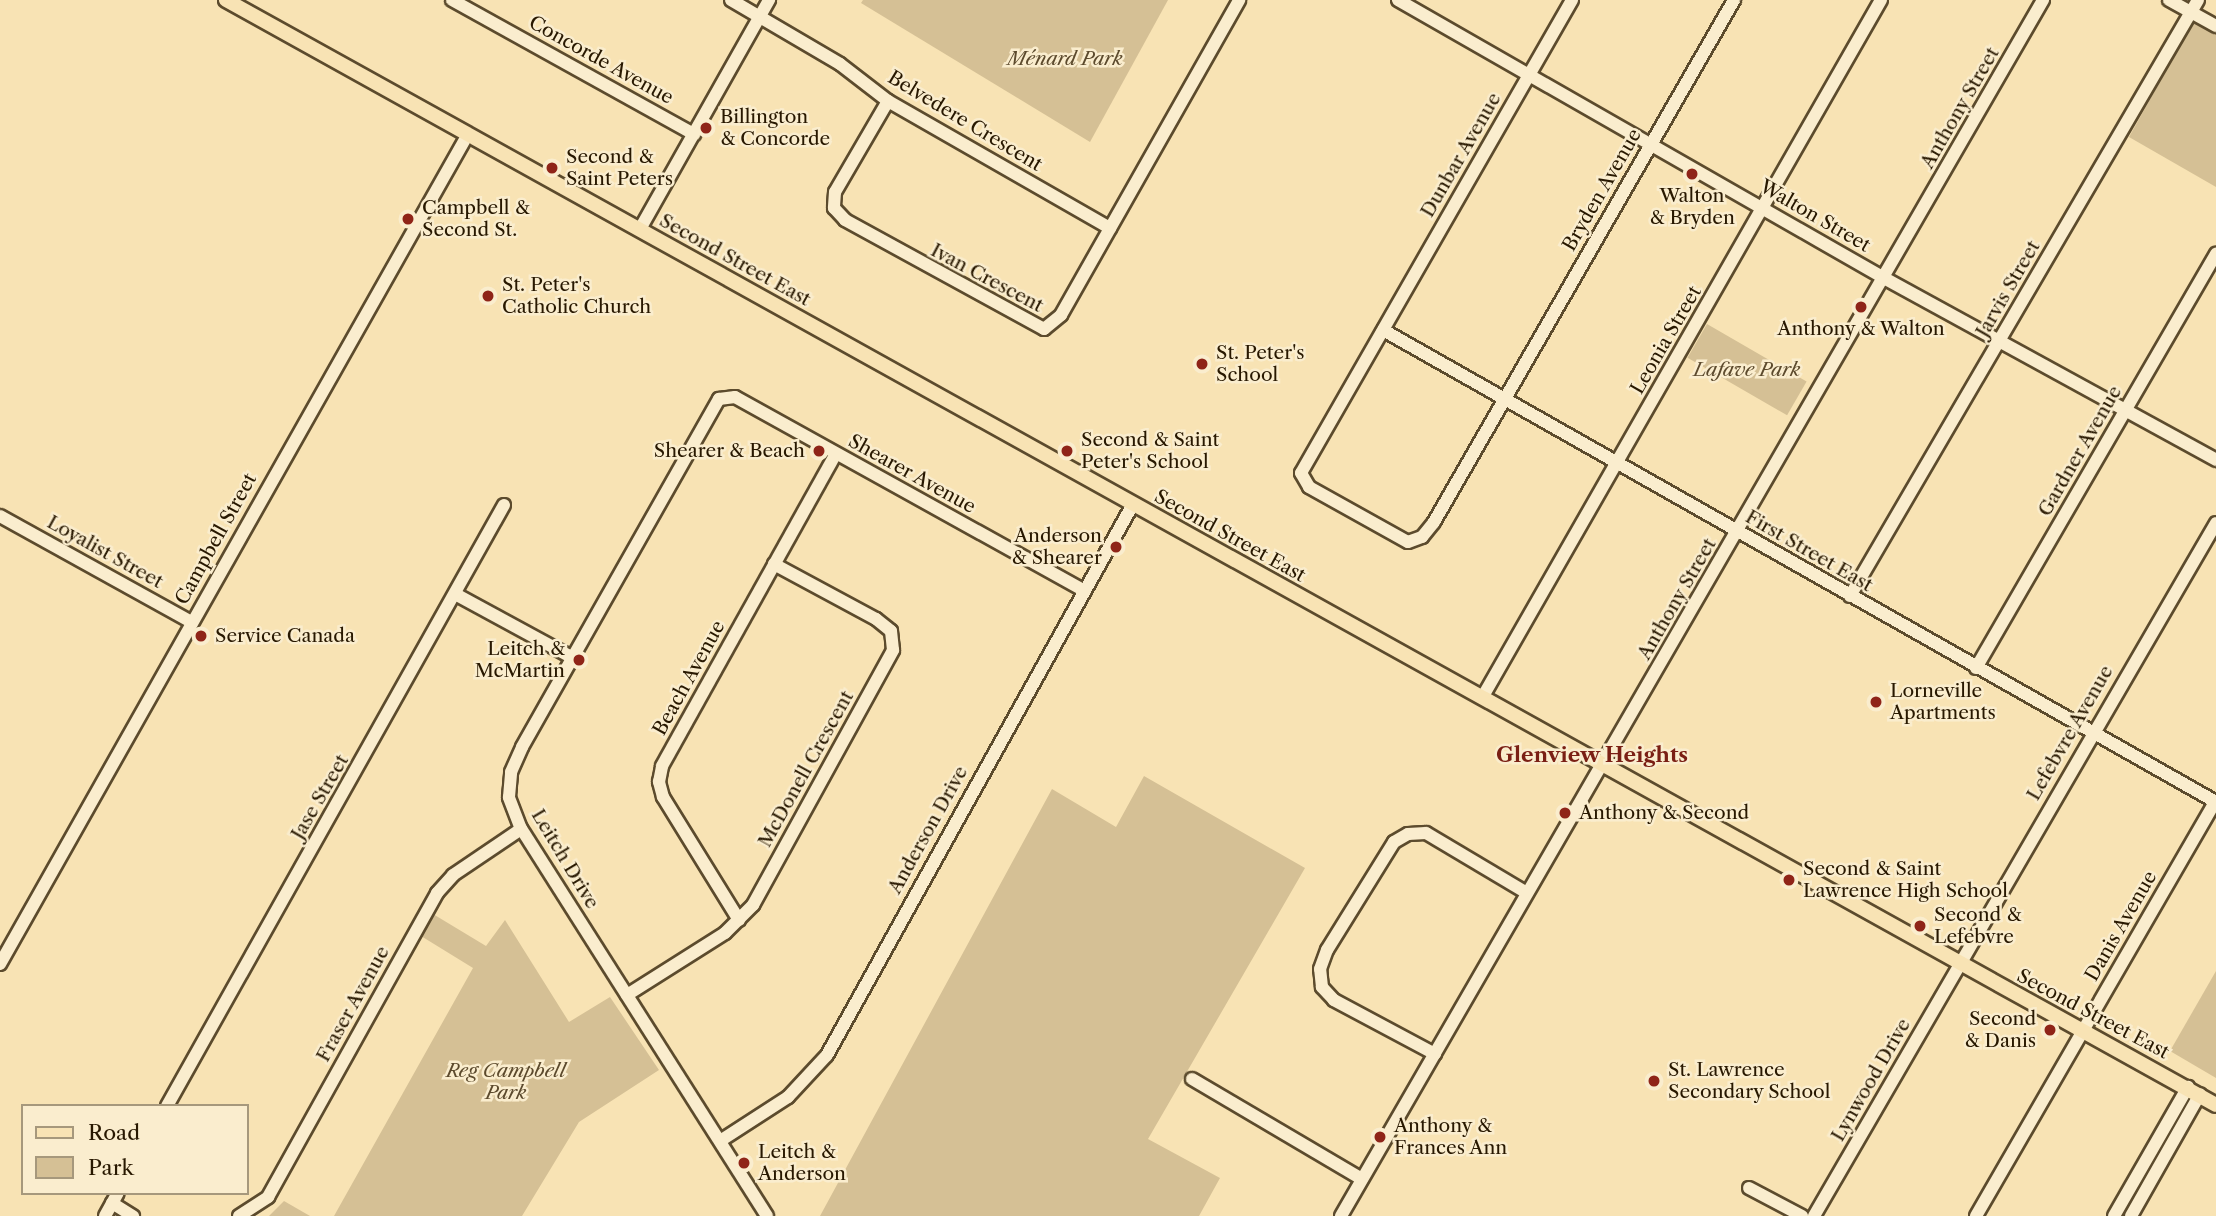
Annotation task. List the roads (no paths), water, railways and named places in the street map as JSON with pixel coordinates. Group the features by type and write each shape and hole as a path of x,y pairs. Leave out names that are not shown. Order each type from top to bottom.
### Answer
{"main road":[{"name":"Second Street East","path":"226,0 1604,767 2084,1029 2216,1105"}],"street":[{"name":"Concorde Avenue","path":"452,0 694,134"},
{"name":"Belvedere Crescent","path":"732,0 840,64 888,101 1111,228"},
{"path":"640,229 769,0"},
{"name":"Ivan Crescent","path":"888,101 835,192 834,208 856,227 1044,329 1061,314 1239,0"},
{"name":"Walton Street","path":"1398,0 1884,278 2216,460"},
{"name":"Dunbar Avenue","path":"1504,400 1422,537 1408,542 1391,535 1309,487 1301,473 1572,0"},
{"name":"Bryden Avenue","path":"1504,400 1734,0"},
{"name":"Leonia Street","path":"1482,698 1881,0"},
{"name":"Anthony Street","path":"1341,1216 1527,893 1604,767 2043,0"},
{"path":"2169,0 2216,26"},
{"name":"Jarvis Street","path":"1850,596 2198,0"},
{"name":"Campbell Street","path":"0,964 468,134"},
{"name":"Gardner Avenue","path":"1976,668 2216,254"},
{"name":"First Street East","path":"1383,330 2216,802"},
{"name":"Shearer Avenue","path":"719,398 735,397 1085,591"},
{"name":"Leitch Drive","path":"719,398 571,657 511,772 509,797 521,829 766,1216"},
{"name":"Beach Avenue","path":"739,920 663,797 659,782 662,766 836,454"},
{"name":"Anderson Drive","path":"720,1141 788,1097 827,1055 1133,504"},
{"name":"Jase Street","path":"168,1104 457,595 504,505"},
{"name":"Loyalist Street","path":"0,516 191,622"},
{"name":"Lefebvre Avenue","path":"1961,963 2091,733 2216,523"},
{"name":"McDonell Crescent","path":"627,995 739,920 764,885 893,650 891,631 876,619 774,564"},
{"path":"457,595 571,657"},
{"name":"Danis Avenue","path":"1976,1216 2216,802"},
{"name":"Fraser Avenue","path":"239,1216 268,1197 437,893 453,875 521,829"},
{"path":"1434,1054 1334,1000 1322,987 1320,969 1327,950 1394,842 1408,834 1426,833 1527,893"},
{"name":"Lynwood Drive","path":"1814,1216 1961,963"},
{"path":"1192,1079 1362,1179"},
{"path":"2114,1216 2194,1091"},
{"path":"2131,1216 2194,1091"},
{"path":"1749,1188 1802,1216"},
{"path":"105,1216 115,1198 133,1216"}],"place":[{"name":"Billington & Concorde","path":"706,128"},
{"name":"Second & Saint Peters","path":"552,168"},
{"name":"Walton & Bryden","path":"1692,174"},
{"name":"Campbell & Second St.","path":"408,219"},
{"name":"St. Peter's Catholic Church","path":"488,296"},
{"name":"Anthony & Walton","path":"1861,307"},
{"name":"St. Peter's School","path":"1202,364"},
{"name":"Shearer & Beach","path":"819,451"},
{"name":"Second & Saint Peter's School","path":"1067,451"},
{"name":"Anderson & Shearer","path":"1116,547"},
{"name":"Service Canada","path":"201,636"},
{"name":"Leitch & McMartin","path":"579,660"},
{"name":"Lorneville Apartments","path":"1876,702"},
{"name":"Anthony & Second","path":"1565,813"},
{"name":"Second & Saint Lawrence High School","path":"1789,880"},
{"name":"Second & Lefebvre","path":"1920,926"},
{"name":"Second & Danis","path":"2050,1030"},
{"name":"St. Lawrence Secondary School","path":"1654,1081"},
{"name":"Anthony & Frances Ann","path":"1380,1137"},
{"name":"Leitch & Anderson","path":"744,1163"}],"district":[{"name":"Glenview Heights","path":"1592,755"}],"park label":[{"name":"Ménard Park","path":"1065,59"},
{"name":"Lafave Park","path":"1747,370"},
{"name":"Reg Campbell Park","path":"506,1082"}]}
